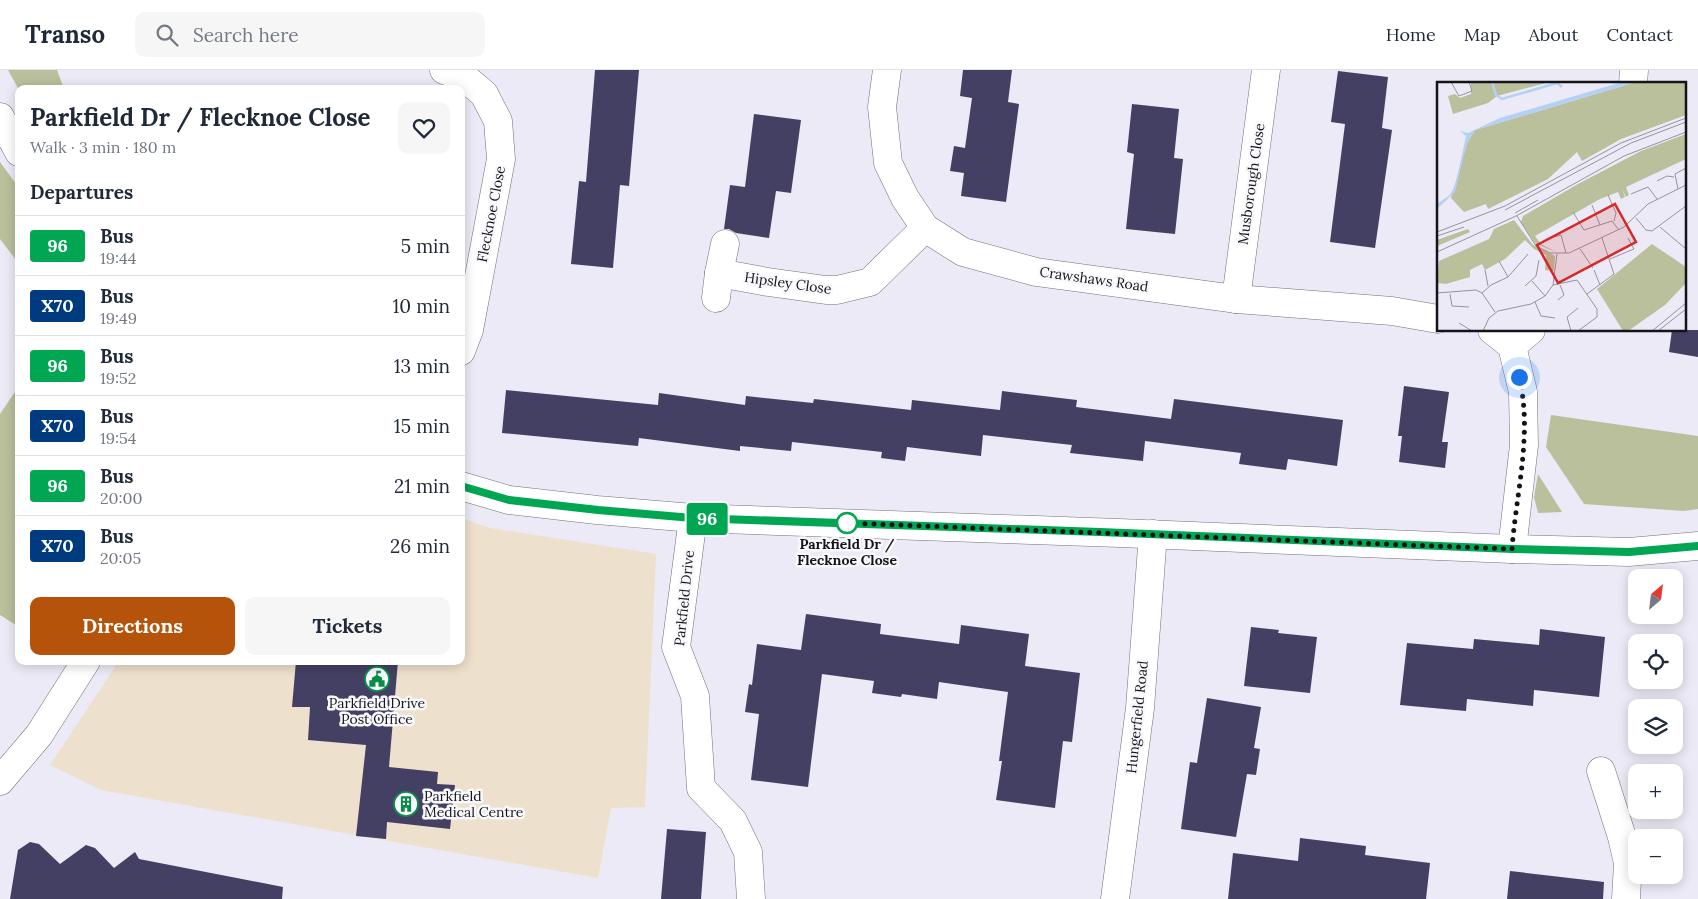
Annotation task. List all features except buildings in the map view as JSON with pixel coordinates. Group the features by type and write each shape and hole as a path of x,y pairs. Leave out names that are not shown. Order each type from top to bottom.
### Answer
{"street":[{"name":"Flecknoe Close","path":"444,70 464,78 484,94 498,121 501,159 465,339"},
{"name":"Crawshaws Road","path":"887,70 882,107 888,163 905,198 925,228 963,252 1036,272 1236,299 1392,311 1437,319"},
{"name":"Musborough Close","path":"1236,299 1266,70"},
{"path":"0,117 15,145"},
{"name":"Hipsley Close","path":"725,244 718,285 768,282 837,290 870,282 925,228"},
{"path":"1512,335 1523,392 1524,445 1512,549"},
{"path":"465,487 509,500 693,518 1512,549 1629,552 1698,546"},
{"name":"Parkfield Drive","path":"693,518 676,647 695,696 701,788 733,821 748,852 751,899"},
{"name":"Hungerfield Road","path":"1115,899 1140,708 1152,534"},
{"path":"0,781 40,735 84,665"},
{"path":"1601,770 1628,863 1626,899"}],"shaded area":[{"path":"465,519 490,528 656,554 645,807 611,808 598,878 101,790 50,765 116,665 465,665"}],"green space":[{"path":"8,70 57,70 63,85 16,85"},
{"path":"0,162 15,183 15,259 0,239"},
{"path":"15,392 15,624 0,615 0,414"},
{"path":"1551,415 1698,436 1698,509 1684,511 1584,504 1546,447"},
{"path":"1538,474 1562,512 1538,513 1534,497"}],"bus line":[{"name":"96","path":"465,488 509,500 693,518 1512,549 1629,552 1698,546"}],"place":[{"name":"Parkfield Dr / Flecknoe Close","path":"847,523"},
{"name":"Parkfield Drive Post Office","path":"377,679"},
{"name":"Parkfield Medical Centre","path":"406,804"}],"route":[{"path":"847,523 1512,549 1524,445 1523,392 1519,377"}]}
